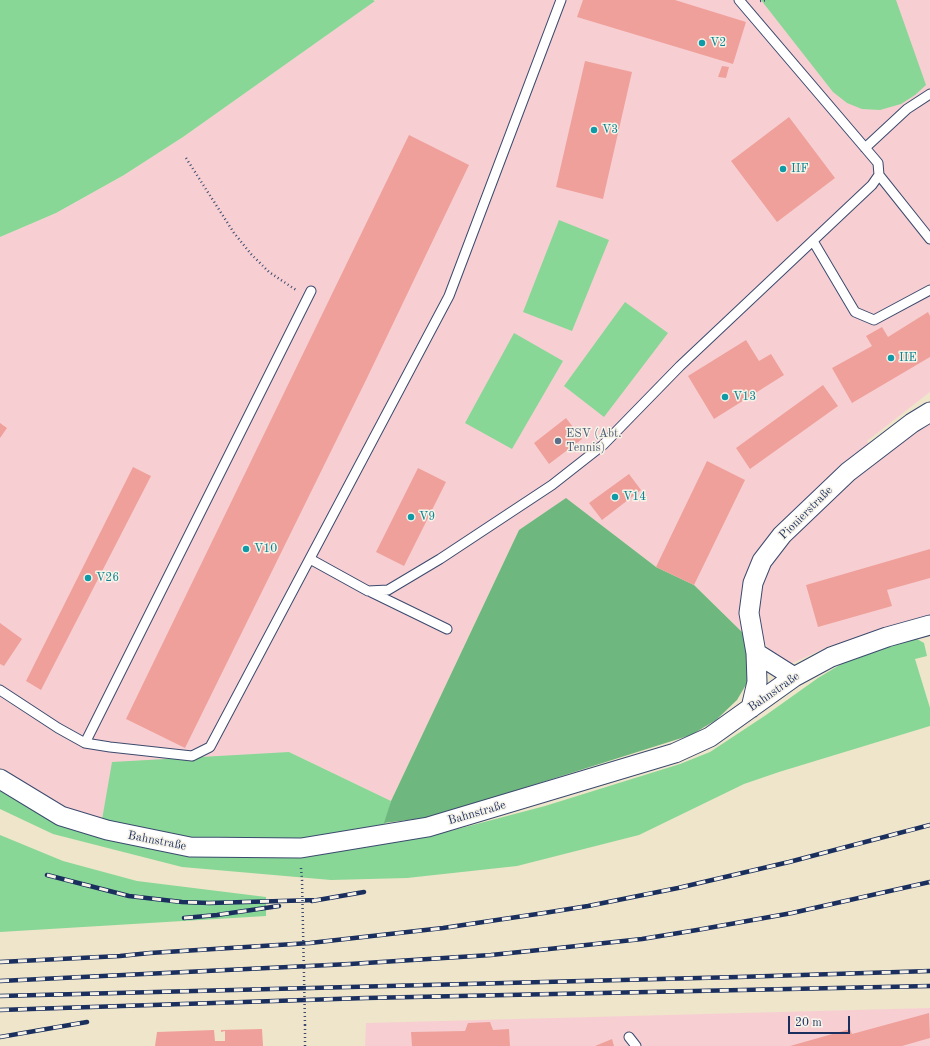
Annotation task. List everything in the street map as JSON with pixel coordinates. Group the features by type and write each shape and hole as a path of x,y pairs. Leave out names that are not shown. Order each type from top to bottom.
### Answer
{"street":[{"name":"Pionierstraße","path":"751,708 757,682 756,653 750,613 753,583 762,561 782,535 848,472 912,423 930,412"},
{"name":"Bahnstraße","path":"0,779 61,816 107,830 190,848 301,848 428,827 584,782 675,753 710,737 794,677 831,657 887,637 930,625"},
{"path":"756,653 794,677"}],"lane":[{"path":"0,690 58,728 85,743 192,756 210,748 449,296 561,0"},
{"path":"739,0 878,163 879,175 930,239"},
{"path":"865,148 907,109 930,94"},
{"path":"368,591 388,590 440,559 552,485 603,445 680,366 872,185 879,175"},
{"path":"813,241 855,312 868,318 874,320 930,290"},
{"path":"85,743 309,294"},
{"path":"310,559 368,591 447,629"},
{"path":"629,1037 636,1046"}],"path":[{"path":"186,158 234,233 251,254 269,272 309,294"},
{"path":"302,880 305,1046"}],"shaded area":[{"path":"376,0 930,0 930,392 867,441 871,447 766,545 743,633 694,585 656,567 566,499 519,530 391,801 289,752 101,820 61,807 0,768 0,237 56,213 124,175 183,137"},
{"path":"930,424 930,618 830,646 788,665 769,650 761,637 757,617 759,596 766,574 776,553 865,468 907,438"},
{"path":"930,1008 930,1046 365,1046 366,1023"}],"green space":[{"path":"0,0 375,1 183,137 124,175 56,213 0,237"},
{"path":"761,0 896,0 926,85 915,95 901,104 880,110 862,109 847,103 833,92"},
{"path":"559,220 609,240 572,331 523,312"},
{"path":"625,302 668,333 604,417 564,386"},
{"path":"514,333 563,361 512,449 465,423"},
{"path":"566,498 656,567 694,585 743,633 747,656 747,683 737,700 716,720 691,735 432,817 384,823 391,801 519,530"},
{"path":"917,639 924,643 927,656 915,659 930,708 930,726 744,784 639,835 517,866 407,878 331,880 182,867 53,834 0,809 0,790 40,815 99,837 112,762 289,752 391,801 381,841 450,831 545,806 680,764 710,752 838,666 858,656 909,640"},
{"path":"0,835 63,861 137,881 266,897 266,916 0,932"}],"building":[{"name":"V2","path":"583,0 675,0 746,22 733,64 577,17"},
{"name":"V3","path":"585,61 632,72 603,199 556,187"},
{"path":"722,66 729,67 726,78 718,77"},
{"name":"IIF","path":"789,117 835,178 777,222 731,161"},
{"name":"V10","path":"409,135 469,165 367,378 185,748 126,719"},
{"name":"IIE","path":"928,312 930,316 930,357 852,403 832,368 872,346 866,336 882,327 888,337"},
{"name":"V13","path":"746,340 759,361 771,354 784,375 714,419 688,376"},
{"path":"823,385 838,406 750,469 736,448"},
{"name":"ESV (Abt. Tennis)","path":"566,418 582,439 549,464 534,443"},
{"path":"0,423 7,428 0,438"},
{"path":"707,461 745,480 694,585 656,567"},
{"name":"V26","path":"133,467 151,476 41,690 26,681"},
{"name":"V9","path":"418,468 446,482 404,566 376,552"},
{"name":"V14","path":"629,474 641,490 602,520 589,503"},
{"path":"930,549 930,578 887,590 892,606 818,627 806,585"},
{"path":"0,623 22,639 4,666 0,664"},
{"path":"929,1013 930,1038 902,1046 790,1046 850,1029 852,1034"},
{"path":"490,1022 493,1030 509,1029 510,1046 412,1046 411,1032 465,1031 468,1023"},
{"path":"262,1029 263,1046 155,1046 157,1032 214,1030 215,1041 225,1041 225,1031 221,1032 221,1030"},
{"path":"612,1039 614,1046 595,1046"}],"railway":[{"path":"0,962 120,956 310,943 443,928 588,906 678,888 789,862 930,825"},
{"path":"47,875 129,896 182,902 209,903 318,900"},
{"path":"0,981 350,964 491,955 549,949 642,939 697,930 792,913 930,882"},
{"path":"312,901 364,892"},
{"path":"184,918 279,906"},
{"path":"0,996 930,971"},
{"path":"0,1010 366,998 930,986"},
{"path":"0,1037 87,1022"}],"place":[{"name":"V2","path":"702,43"},
{"name":"V3","path":"594,130"},
{"name":"IIF","path":"783,169"},
{"name":"IIE","path":"891,358"},
{"name":"V13","path":"725,397"},
{"name":"ESV (Abt. Tennis)","path":"558,441"},
{"name":"V14","path":"615,497"},
{"name":"V9","path":"411,517"},
{"name":"V10","path":"246,549"},
{"name":"V26","path":"88,578"}]}
